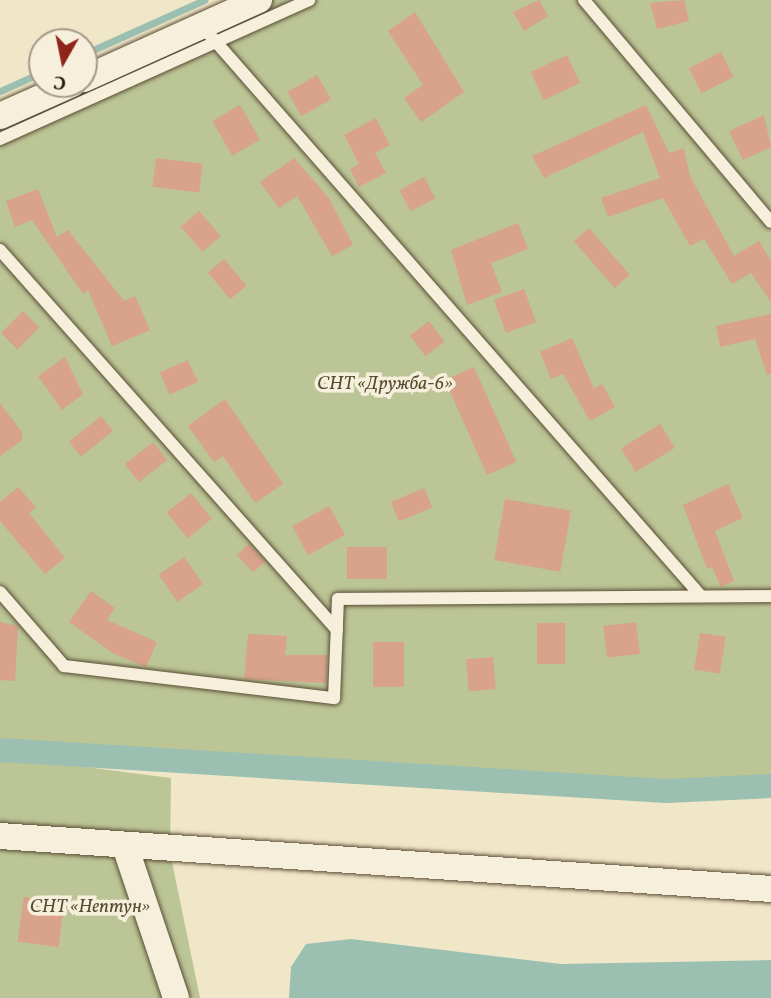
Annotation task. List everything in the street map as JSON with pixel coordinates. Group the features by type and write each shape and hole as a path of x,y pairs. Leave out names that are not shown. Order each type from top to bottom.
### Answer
{"street":[{"path":"98,74 209,34 259,0"},
{"path":"0,116 40,98"},
{"path":"0,836 126,849 771,889"},
{"path":"126,849 176,998"}],"lane":[{"path":"0,139 209,34 309,0"},
{"path":"584,0 771,222"},
{"path":"209,34 701,596"},
{"path":"0,250 337,630"},
{"path":"0,592 64,666 334,698 338,599 771,596"}],"green space":[{"name":"СНТ «Дружба-6»","path":"259,0 771,0 771,786 666,791 0,750 0,116 40,98 98,98 98,72"},
{"name":"СНТ «Нептун»","path":"0,756 171,778 170,852 200,998 0,998"}],"shaded area":[{"path":"351,939 561,964 771,960 771,998 289,998 291,967 306,944"}],"building":[{"path":"539,0 548,16 524,31 513,12"},
{"path":"684,0 689,21 657,29 650,3"},
{"path":"415,12 464,92 421,122 404,98 423,85 388,31"},
{"path":"721,52 734,77 702,93 689,68"},
{"path":"567,55 580,83 544,100 531,72"},
{"path":"317,75 331,99 302,116 288,92"},
{"path":"240,105 260,140 232,156 212,121"},
{"path":"646,105 669,153 684,148 690,176 734,256 759,241 771,261 771,302 751,273 732,284 704,239 690,246 663,198 608,217 601,198 660,178 643,132 544,178 532,156"},
{"path":"764,115 771,147 743,160 729,131"},
{"path":"376,118 390,145 375,153 386,173 359,187 350,169 359,164 344,135"},
{"path":"156,158 203,164 199,193 152,187"},
{"path":"294,158 329,198 353,245 332,256 297,196 279,208 260,182"},
{"path":"424,177 435,198 411,211 399,190"},
{"path":"38,189 57,237 68,230 124,301 135,296 150,330 112,346 88,290 83,294 32,220 15,227 6,201"},
{"path":"199,211 221,236 203,252 181,227"},
{"path":"518,223 528,249 491,263 502,292 467,305 451,250"},
{"path":"589,228 630,275 615,288 574,241"},
{"path":"224,259 246,286 230,299 208,272"},
{"path":"524,289 536,322 506,333 494,300"},
{"path":"23,311 39,327 17,349 1,333"},
{"path":"771,314 771,374 767,375 755,339 720,347 716,326"},
{"path":"429,321 445,342 425,356 410,335"},
{"path":"572,338 594,389 602,384 615,407 590,421 563,374 551,379 540,352"},
{"path":"65,357 83,394 62,410 38,376"},
{"path":"188,360 198,382 169,395 160,373"},
{"path":"474,367 516,462 487,475 445,380"},
{"path":"225,399 283,484 255,503 223,456 214,462 188,426"},
{"path":"0,403 22,432 22,440 0,456"},
{"path":"101,416 113,431 81,457 69,442"},
{"path":"660,424 675,448 636,472 621,448"},
{"path":"153,442 167,460 139,482 125,464"},
{"path":"728,484 743,518 715,531 734,581 721,587 712,567 707,569 683,505"},
{"path":"18,487 36,507 29,513 65,558 45,574 0,521 0,502"},
{"path":"424,488 432,507 399,521 391,502"},
{"path":"191,493 212,519 188,538 167,513"},
{"path":"505,499 571,511 560,572 494,560"},
{"path":"329,506 345,535 308,555 292,526"},
{"path":"249,544 265,562 253,573 237,555"},
{"path":"347,547 387,547 387,579 347,579"},
{"path":"184,557 203,584 178,602 159,575"},
{"path":"91,591 115,608 107,620 157,642 146,667 114,654 69,622"},
{"path":"0,622 18,626 15,681 0,680"},
{"path":"636,622 640,654 607,658 603,626"},
{"path":"537,623 565,623 565,664 537,664"},
{"path":"700,633 726,637 720,674 694,670"},
{"path":"248,634 287,636 285,655 327,655 326,683 244,679"},
{"path":"373,642 404,642 404,687 373,687"},
{"path":"493,657 496,689 469,691 466,659"},
{"path":"24,897 65,903 58,947 18,942"}],"waterway":[{"path":"98,48 204,0"},
{"path":"0,91 28,78"},
{"path":"0,750 666,791 771,786"}]}
